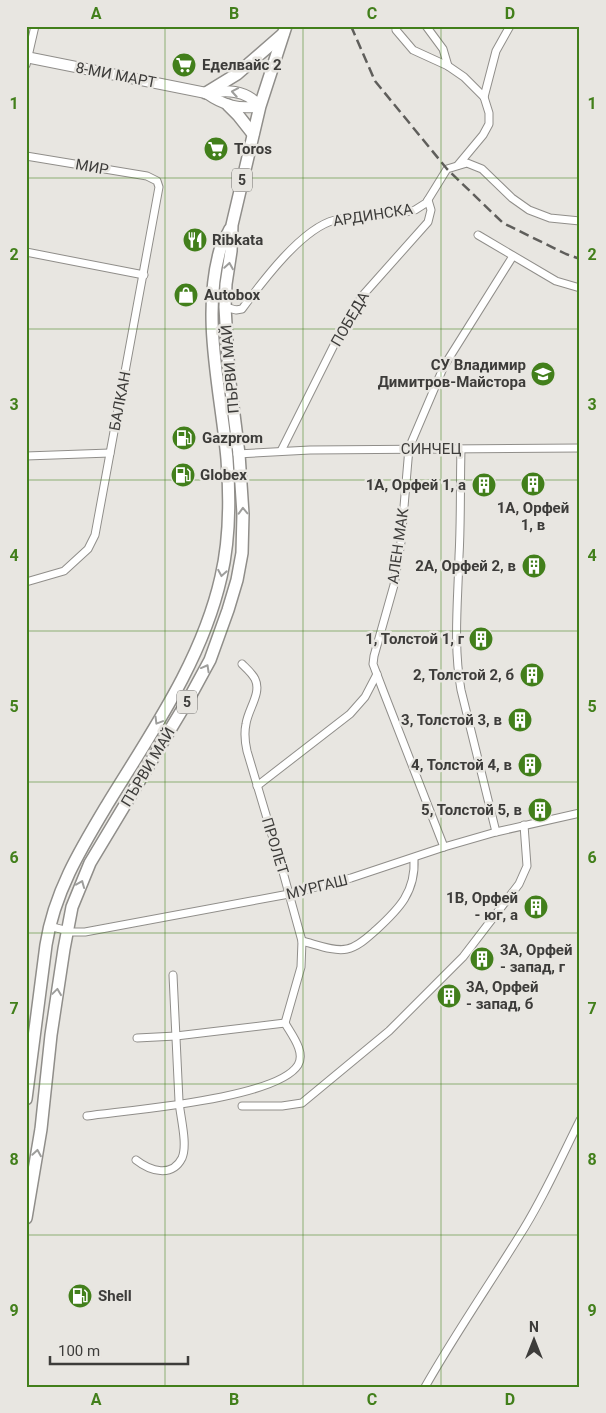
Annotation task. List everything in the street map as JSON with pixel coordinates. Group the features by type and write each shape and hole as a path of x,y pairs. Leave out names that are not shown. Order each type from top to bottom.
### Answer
{"main road":[{"path":"206,93 237,74 285,29"},
{"name":"ПЪРВИ МАЙ","path":"26,1218 41,1130 51,1035 72,907 90,863 210,660 237,580 242,553 243,514 239,454 229,375 225,307 226,284 231,251 232,225 253,134 285,29"},
{"name":"8-МИ МАРТ","path":"27,60 206,93"},
{"path":"206,93 219,91 240,92 252,98 260,106"},
{"path":"206,93 216,101 228,105 247,109 260,106"},
{"path":"228,105 253,134"},
{"name":"ПЪРВИ МАЙ","path":"26,1099 49,926 57,900 76,856 178,688 214,608 222,575 229,510 226,454 215,353 213,314 214,285 220,249 232,225"}],"street":[{"path":"27,60 35,26"},
{"path":"426,26 443,49 448,66"},
{"path":"484,97 496,51 510,26"},
{"path":"396,30 413,50 448,66 464,77 484,97"},
{"name":"АРДИНСКА","path":"225,307 236,310 242,309 292,249 314,229 336,220 407,212 421,206 428,200 447,169 458,165 483,135 489,124 489,113 484,97"},
{"name":"МИР","path":"26,156 147,176 157,181"},
{"path":"458,165 467,163 482,169 512,198 529,210 550,218 580,221"},
{"name":"БАЛКАН","path":"26,582 64,571 88,549 95,535 144,275 159,187 157,181"},
{"name":"ПОБЕДА","path":"281,451 346,321 363,295 428,222 431,210 428,200"},
{"path":"478,236 556,281 580,288"},
{"path":"26,252 144,275"},
{"name":"АЛЕН МАК","path":"444,847 373,664 394,585 401,542 409,448 444,366 513,256"},
{"name":"СИНЧЕЦ","path":"226,454 409,448 580,448"},
{"path":"460,449 457,667 460,690 496,832"},
{"path":"26,456 110,453"},
{"name":"ПРОЛЕТ","path":"242,664 255,677 257,687 246,722 245,737 247,751 302,941 301,966 285,1023"},
{"path":"257,786 350,714 365,697 377,674"},
{"name":"МУРГАШ","path":"49,926 85,932 289,894 351,878 496,832 580,813"},
{"path":"242,1106 288,1106 302,1103 389,1031 463,957 518,884 527,866 524,825"},
{"path":"302,941 345,950 352,948 367,938 395,912 404,900 412,884 414,858"},
{"path":"136,1160 147,1168 158,1171 169,1170 176,1166 182,1157 184,1147 173,975"},
{"path":"87,1116 180,1104 243,1092 278,1080 298,1066 300,1060 295,1039 285,1023 176,1036 138,1038"},
{"path":"425,1387 519,1237 580,1120"}],"railway":[{"path":"351,26 375,81 447,169 503,223 580,259"}],"place":[{"name":"Еделвайс 2","path":"184,65"},
{"name":"Toros","path":"216,149"},
{"name":"Ribkata","path":"195,240"},
{"name":"Autobox","path":"186,295"},
{"name":"СУ Владимир Димитров-Майстора","path":"543,374"},
{"name":"Gazprom","path":"184,438"},
{"name":"Globex","path":"183,475"},
{"name":"1А, Орфей 1, в","path":"533,484"},
{"name":"1А, Орфей 1, а","path":"484,485"},
{"name":"2А, Орфей 2, в","path":"534,566"},
{"name":"1, Толстой 1, г","path":"481,639"},
{"name":"2, Толстой 2, б","path":"532,675"},
{"name":"3, Толстой 3, в","path":"520,720"},
{"name":"4, Толстой 4, в","path":"530,765"},
{"name":"5, Толстой 5, в","path":"540,810"},
{"name":"1В, Орфей - юг, а","path":"536,907"},
{"name":"3А, Орфей - запад, г","path":"482,959"},
{"name":"3А, Орфей - запад, б","path":"449,996"},
{"name":"Shell","path":"80,1296"}]}
